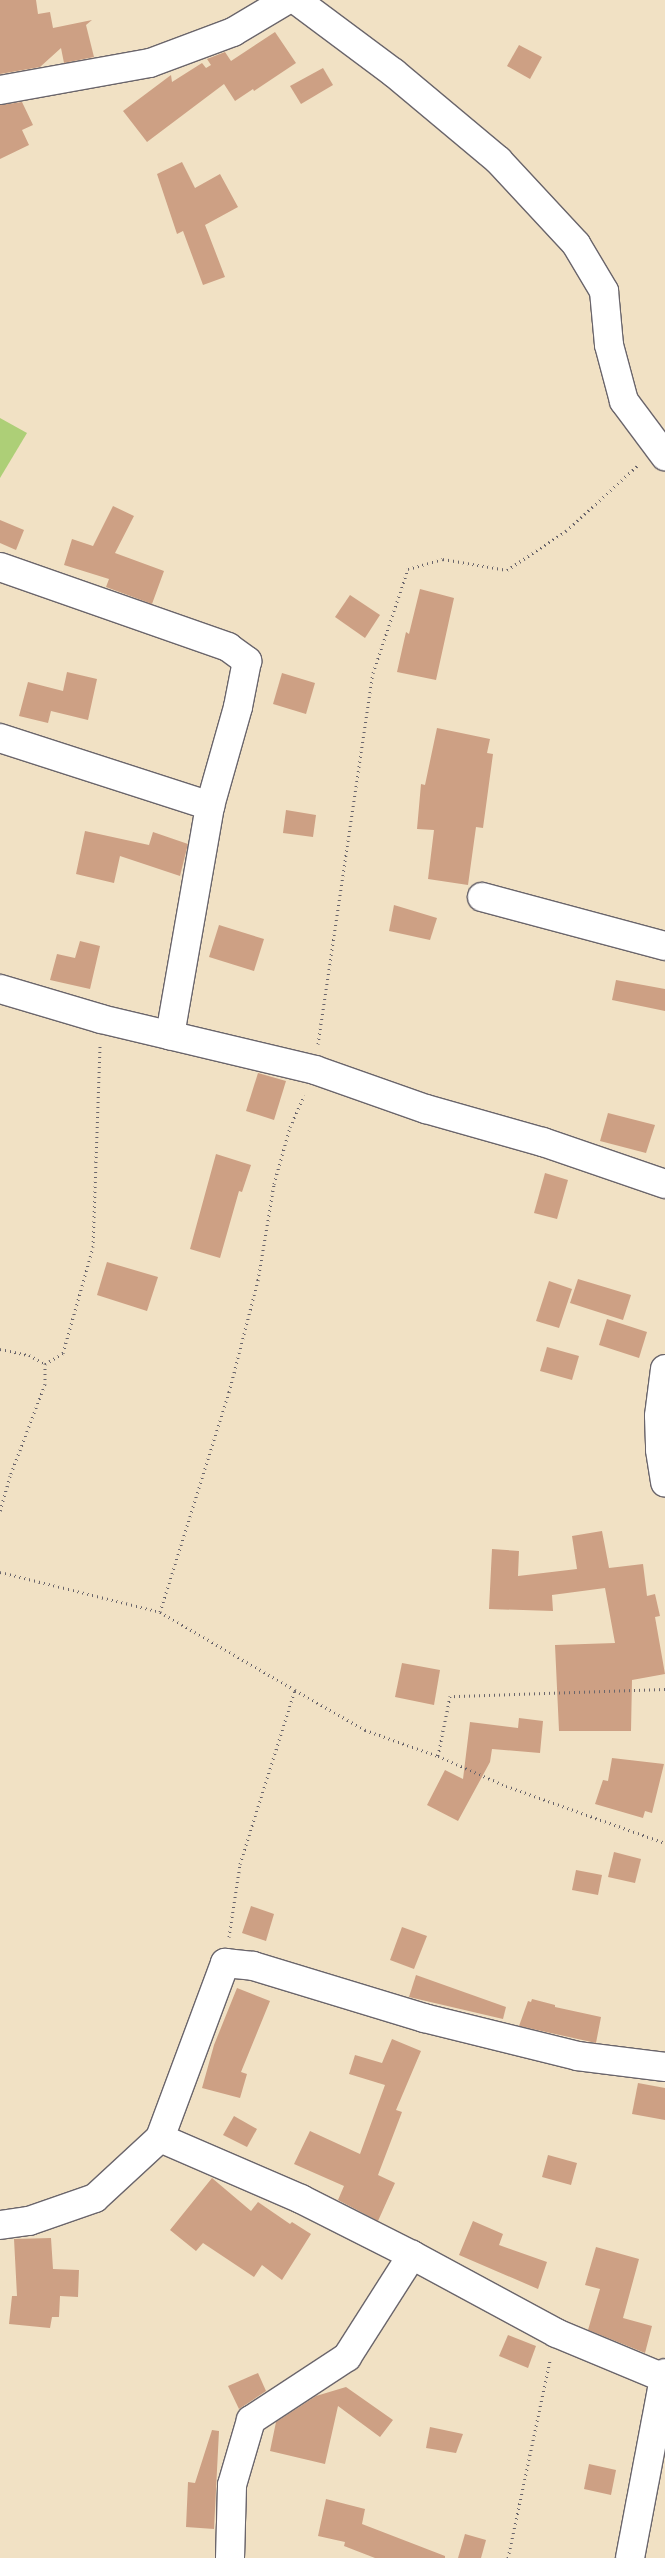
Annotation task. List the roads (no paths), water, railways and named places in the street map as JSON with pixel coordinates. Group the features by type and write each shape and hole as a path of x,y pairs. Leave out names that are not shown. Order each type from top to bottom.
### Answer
{"street":[{"path":"0,90 150,63 233,32 287,0"},
{"path":"296,0 394,73 498,160 576,244 604,291 609,345 624,401 661,452"},
{"path":"0,567 228,647 247,661 238,707 210,806 170,1036"},
{"path":"0,738 210,806"},
{"path":"482,897 665,946"},
{"path":"0,989 100,1019 315,1070 426,1109 543,1142 665,1184"},
{"path":"665,1370 659,1416 660,1450 665,1483"},
{"path":"0,2225 29,2221 95,2198 160,2138 225,1963 253,1966 424,2018 577,2056 665,2067"},
{"path":"160,2138 301,2200 412,2255 556,2333 665,2376 630,2558"},
{"path":"230,2558 232,2485 251,2420 347,2357 412,2255"}]}
